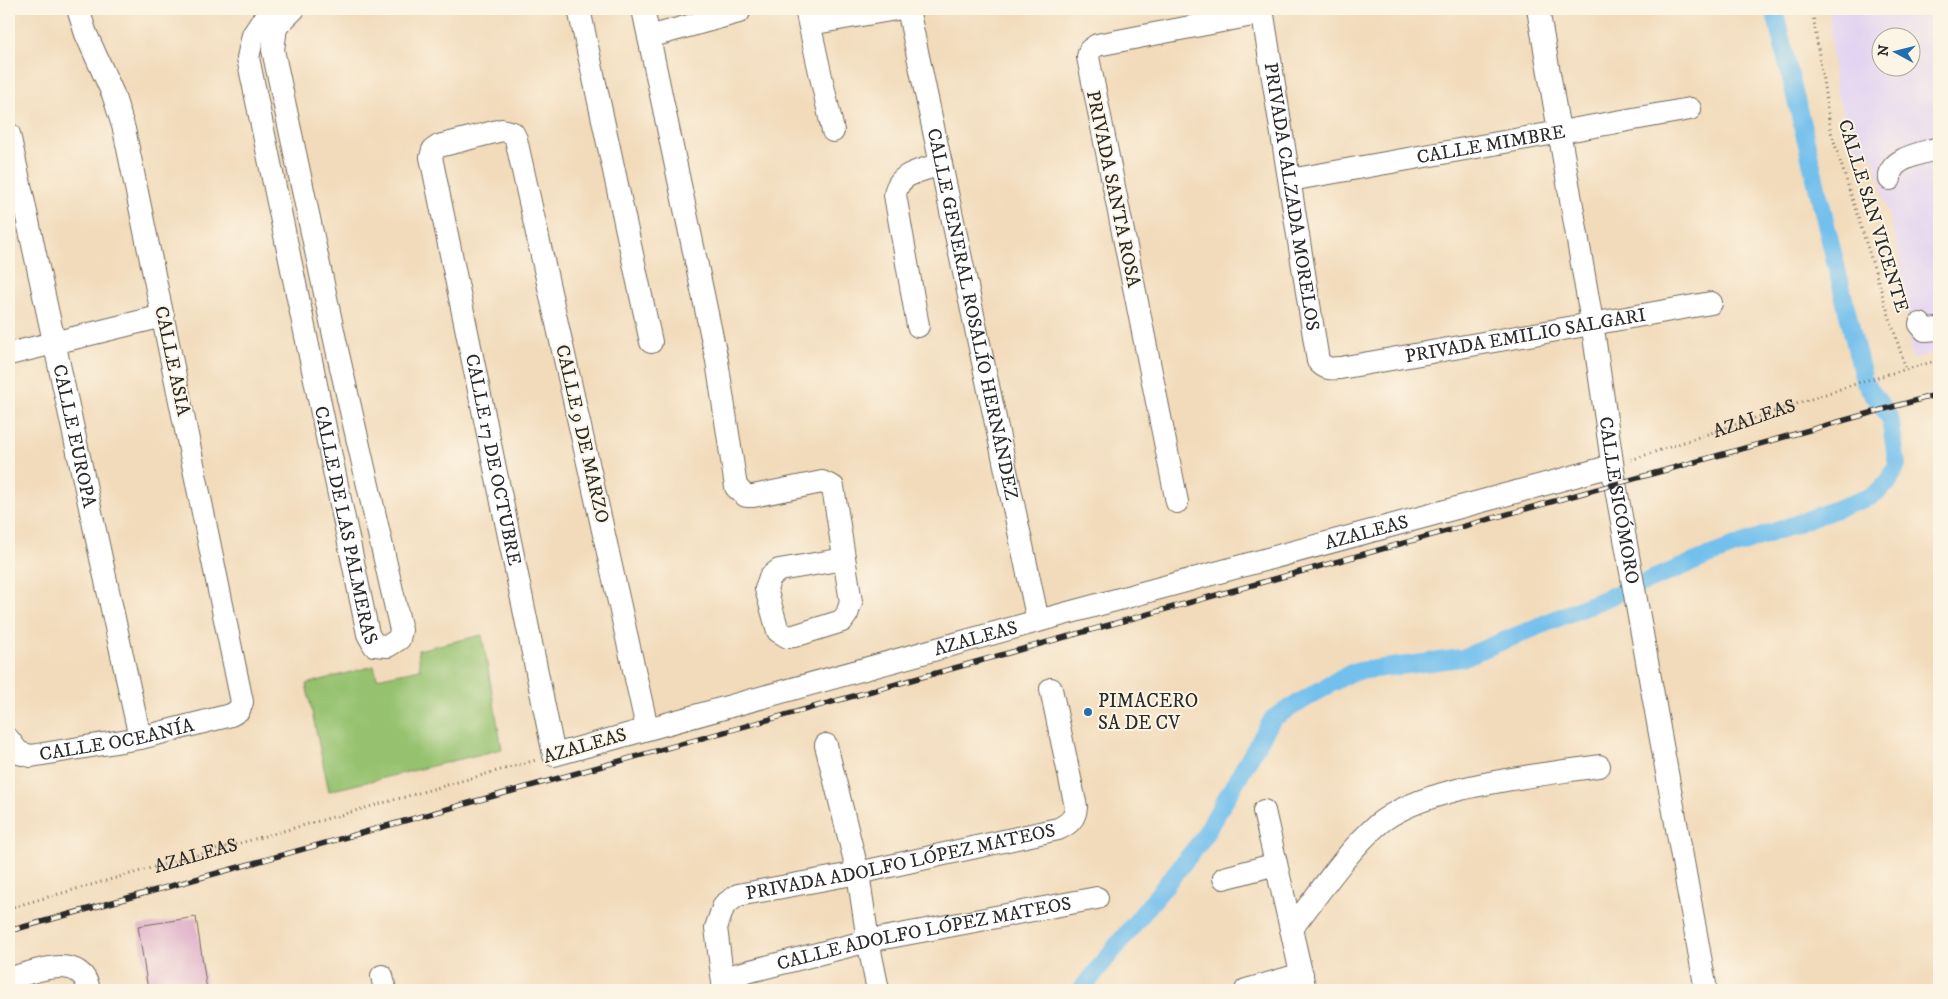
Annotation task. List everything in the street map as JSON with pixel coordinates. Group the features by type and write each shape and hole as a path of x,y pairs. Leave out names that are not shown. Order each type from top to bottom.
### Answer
{"street":[{"name":"CALLE ASIA","path":"78,9 86,34 113,94 124,129 242,696 241,706 231,715"},
{"name":"CALLE DE LAS PALMERAS","path":"268,20 338,354 400,630 398,639 388,646 374,645 368,634 248,58 252,34 268,20 294,9"},
{"path":"579,9 651,342"},
{"path":"643,9 716,361 736,486 746,496 754,496 822,482 831,484 834,487 844,558"},
{"path":"833,131 808,16 896,9"},
{"name":"CALLE GENERAL ROSALÍO HERNÁNDEZ","path":"908,9 1038,621"},
{"name":"CALLE SICÓMORO","path":"1538,9 1592,322 1612,466 1634,596 1706,990"},
{"name":"PRIVADA CALZADA MORELOS","path":"1262,11 1318,361 1327,369 1340,368"},
{"name":"PRIVADA SANTA ROSA","path":"1177,502 1088,57 1090,50 1096,46 1262,11"},
{"path":"648,37 740,12"},
{"name":"CALLE MIMBRE","path":"1290,180 1690,109"},
{"name":"CALLE 9 DE MARZO","path":"433,166 431,157 433,150 439,146 502,130 513,133 516,139 647,728"},
{"name":"CALLE EUROPA","path":"9,134 53,344 140,738"},
{"path":"1890,180 1891,170 1898,162 1935,149"},
{"path":"918,326 895,189 904,177 941,164"},
{"name":"CALLE 17 DE OCTUBRE","path":"433,166 554,755"},
{"name":"PRIVADA EMILIO SALGARI","path":"1340,368 1592,322 1711,303"},
{"path":"9,354 163,316"},
{"path":"311,361 338,354"},
{"name":"AZALEAS","path":"554,755 1038,621 1612,466"},
{"name":"PRIVADA ADOLFO LÓPEZ MATEOS","path":"724,984 716,928 724,905 738,896 858,873 1058,829 1073,818 1076,807 1051,689"},
{"name":"CALLE OCEANÍA","path":"9,740 18,753 31,756 140,738 231,715"},
{"path":"826,745 858,873 868,941 878,990"},
{"path":"1291,929 1376,826 1404,808 1460,789 1599,766"},
{"path":"1246,990 1304,982 1264,811"},
{"path":"1224,878 1276,864"},
{"name":"CALLE ADOLFO LÓPEZ MATEOS","path":"724,984 868,941 1097,898"},
{"path":"9,979 53,966 61,966 84,977 89,990"}],"path":[{"name":"CALLE SAN VICENTE","path":"1812,9 1831,132 1906,369"},
{"name":"AZALEAS","path":"1612,466 1864,381 1939,360"},
{"name":"AZALEAS","path":"9,908 554,755"}],"shaded area":[{"path":"1829,9 1939,9 1939,351 1912,359 1900,257 1874,159 1855,150 1835,88"}],"green space":[{"path":"482,635 502,749 329,791 306,684 374,666 377,678 420,669 418,650"}],"building":[{"path":"196,917 207,990 148,990 138,926"}],"waterway":[{"path":"1081,990 1201,841 1273,718 1351,672 1462,658 1708,556 1872,496 1888,483 1897,465 1890,418 1864,381 1774,9"}],"railway":[{"path":"9,931 1939,394"}],"place":[{"name":"PIMACERO SA DE CV","path":"1088,712"}]}
